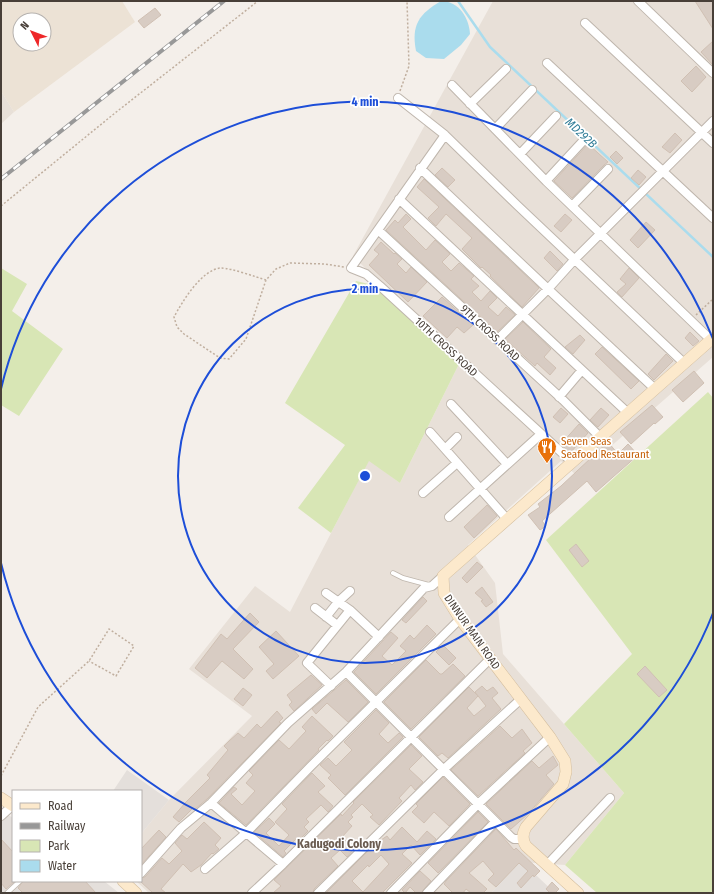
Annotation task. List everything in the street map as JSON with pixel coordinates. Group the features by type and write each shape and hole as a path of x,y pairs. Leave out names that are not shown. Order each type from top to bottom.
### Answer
{"street":[{"path":"638,1 713,73"},
{"path":"584,22 713,143"},
{"path":"547,63 713,218"},
{"path":"470,104 506,69"},
{"path":"142,872 181,828 210,803 288,723 346,672 424,588 432,586 712,339 690,320 546,181 452,85"},
{"path":"495,129 532,90"},
{"path":"398,98 445,135 684,363"},
{"path":"520,154 556,116"},
{"path":"497,340 713,121"},
{"path":"351,268 420,168 445,135"},
{"path":"546,181 584,140"},
{"path":"420,168 655,389"},
{"path":"572,206 608,169"},
{"path":"399,199 628,413"},
{"name":"9TH CROSS ROAD","path":"378,230 559,397 600,438"},
{"name":"10TH CROSS ROAD","path":"351,268 366,274 380,286 572,462"},
{"path":"559,397 582,370"},
{"path":"451,404 507,464"},
{"path":"430,432 507,519"},
{"path":"450,516 541,434"},
{"path":"444,449 457,437"},
{"path":"423,493 457,463"},
{"name":"DINNUR MAIN ROAD","path":"443,576 444,593 460,619 550,737 565,761 565,778 560,789 526,827 523,839"},
{"path":"326,617 338,602 350,591"},
{"path":"326,593 350,610 379,637"},
{"path":"315,608 337,625"},
{"path":"331,686 307,662 350,610"},
{"path":"205,869 246,833 311,766 460,619"},
{"path":"252,893 490,659"},
{"path":"346,672 495,822 514,839 523,839 526,846 578,893"},
{"path":"318,893 444,770 521,699"},
{"path":"390,893 478,804 550,737"},
{"path":"1,798 12,805"},
{"path":"547,865 610,798"},
{"path":"210,803 283,864"},
{"path":"1,816 12,807"},
{"path":"427,893 495,822"}],"lane":[{"path":"393,574 432,586"},
{"path":"7,893 19,882"}],"path":[{"path":"1,206 115,113 258,1"},
{"path":"398,98 409,66 407,1"},
{"path":"266,280 220,268 209,272 199,281 181,304 174,316 177,327 184,334 220,358 229,358 246,339 266,280 276,270 290,263 325,264 351,268"},
{"path":"690,320 713,299"},
{"path":"1,776 38,707 89,661 109,629 134,646 116,676 89,661"}],"shaded area":[{"path":"1,1 122,1 135,22 14,112 1,91"},
{"path":"493,1 713,1 713,357 577,476 561,461 468,545 495,583 503,654 624,793 565,865 521,862 491,893 149,893 137,882 142,882 142,833 169,800 252,716 189,669 255,586 290,612 369,460 400,483 459,364 353,256"},
{"path":"1,91 14,112 1,124"},
{"path":"127,770 169,800 142,833 142,790 114,790"},
{"path":"1,810 12,817 12,882 105,882 119,893 1,893"},
{"path":"521,861 555,893 491,893"}],"green space":[{"path":"1,268 27,284 12,311 63,349 19,416 1,405"},
{"path":"356,281 373,285 459,364 400,483 369,461 331,533 298,508 345,445 285,403"},
{"path":"708,392 713,398 713,893 597,893 565,865 624,793 564,724 632,654 546,540"}],"water":[{"path":"441,1 458,7 468,22 470,34 461,45 444,59 426,58 416,51 416,27 422,16"}],"building":[{"path":"695,1 713,1 713,29"},
{"path":"155,8 161,15 144,28 138,21"},
{"path":"713,41 713,65 701,52"},
{"path":"696,66 706,77 692,92 681,81"},
{"path":"675,133 682,140 670,153 662,147"},
{"path":"588,144 608,162 572,198 554,181"},
{"path":"616,151 623,158 617,164 610,157"},
{"path":"442,168 455,180 448,187 435,175"},
{"path":"638,170 646,177 639,185 631,178"},
{"path":"424,179 539,288 522,307 490,276 491,275 482,267 481,268 462,249 472,238 446,214 436,226 428,218 439,207 417,187"},
{"path":"406,214 411,219 403,227 426,250 435,240 450,254 442,262 451,271 459,263 474,276 471,279 479,286 472,292 481,301 490,291 497,298 488,307 498,316 506,307 515,315 497,332 386,230 395,220 398,223"},
{"path":"565,214 572,220 561,232 554,226"},
{"path":"646,222 655,230 638,248 630,240"},
{"path":"381,242 402,259 397,264 406,273 411,267 427,282 408,302 369,265 379,254 374,250"},
{"path":"550,251 563,264 557,271 544,258"},
{"path":"629,268 639,278 622,297 617,292 626,284 620,279"},
{"path":"442,297 473,325 464,333 457,327 447,338 423,316"},
{"path":"523,322 551,349 544,357 556,368 550,375 537,363 535,366 505,339"},
{"path":"690,332 699,341 693,346 685,338"},
{"path":"580,335 585,340 573,354 565,347"},
{"path":"602,347 639,381 631,389 595,354"},
{"path":"666,354 673,361 654,380 648,374"},
{"path":"694,371 704,383 683,402 672,390"},
{"path":"652,405 663,417 655,424 654,423 631,444 620,432"},
{"path":"561,408 568,414 560,423 553,417"},
{"path":"601,408 609,415 598,427 590,420"},
{"path":"579,424 588,433 570,453 561,444"},
{"path":"608,442 618,454 628,444 638,455 596,492 587,481 542,521 546,526 540,530 528,515 540,507 538,504 561,486"},
{"path":"487,505 497,516 474,538 464,527"},
{"path":"576,544 589,561 582,567 569,550"},
{"path":"477,562 483,567 467,583 462,578"},
{"path":"482,587 493,602 486,607 481,601 483,600 475,593"},
{"path":"423,597 427,601 406,623 402,620"},
{"path":"250,613 259,622 233,649 253,669 244,679 222,661 207,678 195,668 221,634 227,639"},
{"path":"427,625 436,634 376,694 354,672 391,632 398,638 382,656 392,665 406,651 400,646 410,635 414,639"},
{"path":"276,631 299,656 273,679 266,671 274,664 259,647"},
{"path":"443,645 456,658 449,665 436,652"},
{"path":"426,660 440,674 442,674 453,664 465,676 411,729 384,702"},
{"path":"645,666 667,690 659,697 637,674"},
{"path":"311,675 322,685 294,711 289,705 292,702 287,695"},
{"path":"346,680 368,702 348,722 327,703 316,714 312,709"},
{"path":"482,686 487,691 493,687 498,693 492,698 501,709 448,758 442,753 438,756 419,737 469,687 478,696 467,708 474,716 486,706 475,692"},
{"path":"243,688 252,695 243,706 234,699"},
{"path":"376,710 389,723 379,734 388,743 399,733 403,737 345,795 328,778 331,775 320,765 328,758 336,766 352,750 344,742"},
{"path":"277,711 283,718 279,722 281,723 207,799 194,810 193,808 179,822 173,817 210,778 207,775 228,750 224,746 238,733 244,738 257,724 261,728"},
{"path":"312,716 333,736 318,749 319,750 246,825 219,803 234,787 237,789 231,794 242,805 255,791 246,783 253,775 249,771 279,740 289,749 306,731 302,727"},
{"path":"500,726 512,738 522,729 532,743 523,751 525,753 478,796 451,770"},
{"path":"411,745 422,756 409,769 423,782 415,790 411,785 399,798 402,801 379,825 370,817 373,815 362,804 351,815 353,817 348,822 352,826 342,837 354,849 347,857 340,850 331,858 338,866 314,889 313,893 273,893 281,886 274,880 341,814 342,816 354,803 353,802"},
{"path":"553,756 558,765 546,775 554,784 528,814 511,829 486,804 532,761 539,768"},
{"path":"312,773 325,786 318,792 333,806 328,812 321,805 306,819 309,822 304,827 308,831 299,840 297,838 284,851 286,853 283,857 254,832 269,818 275,824 266,833 279,846 289,835 275,822 287,809 282,804"},
{"path":"443,777 470,804 449,826 434,812 424,823 412,812 418,806 416,804"},
{"path":"478,812 488,822 438,873 428,863"},
{"path":"204,822 221,838 215,845 219,849 213,854 212,853 201,865 191,872 183,864 161,889 166,893 153,893 141,882 142,878 145,877 162,858 169,864 182,851 175,843 182,835 187,839"},
{"path":"402,827 417,842 427,831 436,839 420,855 411,845 402,854 412,863 382,893 326,893 380,839 381,840 387,836 390,840","holes":["381,855 389,864 363,892 352,881 368,865 369,867"]},
{"path":"496,829 514,850 516,848 540,871 534,877 533,875 521,888 517,883 528,871 519,863 496,887 488,880 494,874 483,861 469,873 487,889 483,893 471,893 466,889 463,893 453,893 444,884 446,881"},
{"path":"159,830 166,837 142,864 142,848"},
{"path":"1,839 12,851 12,882 14,882 6,889 1,883"},
{"path":"420,871 431,881 421,893 416,893 410,887 405,893 402,890"},
{"path":"22,882 86,882 96,893 23,893 18,888"},
{"path":"552,882 559,889 555,893 550,893 546,889"}],"waterway":[{"name":"MD292B","path":"458,1 490,47 713,257"}],"railway":[{"path":"1,179 224,1"}],"place":[{"name":"Seven Seas Seafood Restaurant","path":"547,464"}],"district":[{"name":"Kadugodi Colony","path":"339,844"}]}
